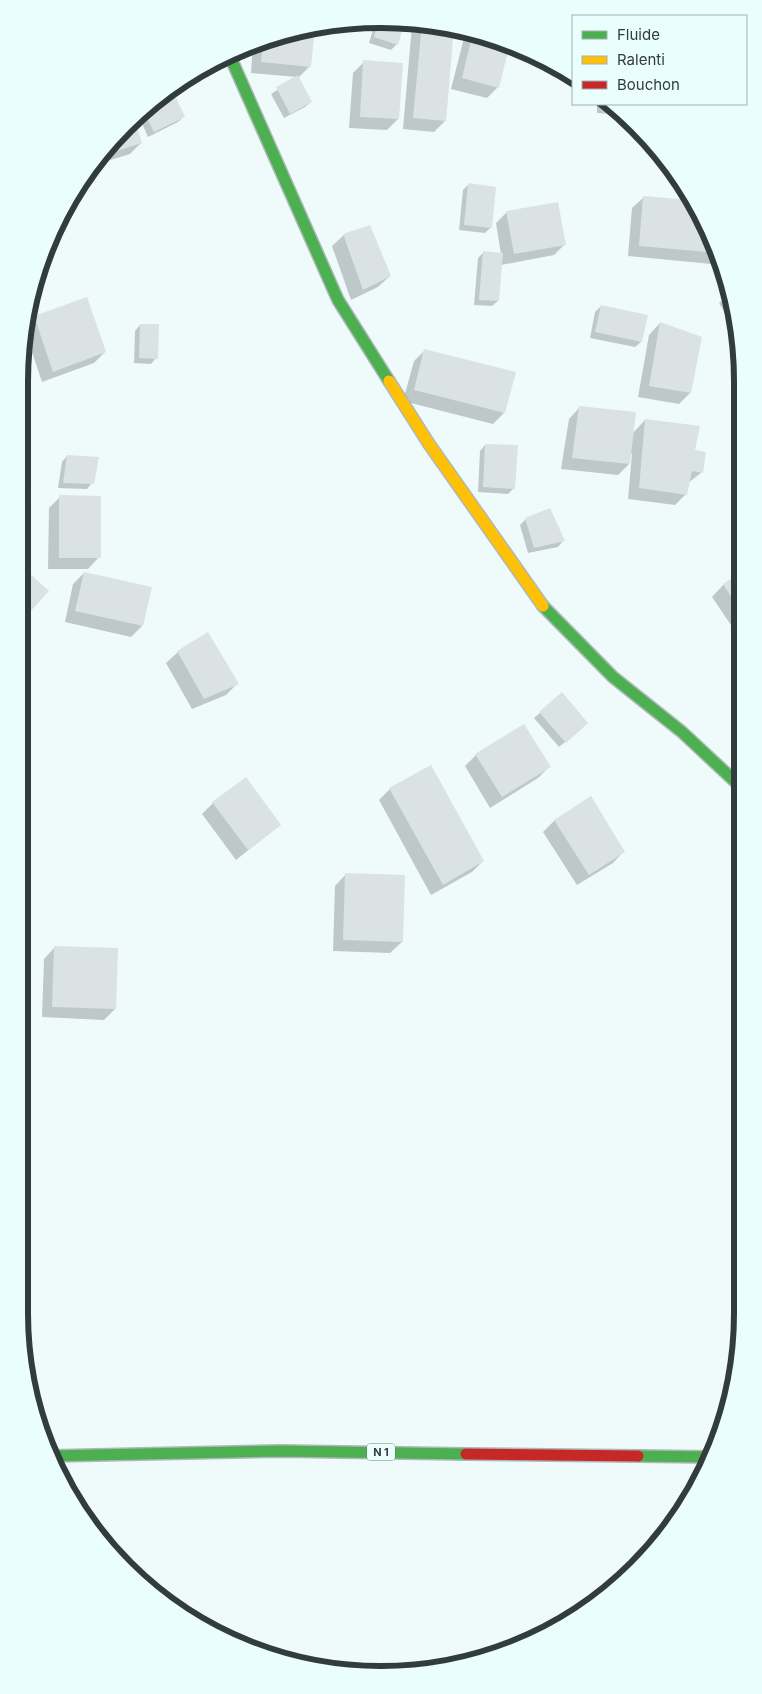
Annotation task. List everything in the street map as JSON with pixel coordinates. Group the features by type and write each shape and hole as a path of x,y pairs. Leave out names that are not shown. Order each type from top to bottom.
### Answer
{"main road":[{"path":"232,61 338,300 429,444 527,586 538,601 613,677 682,732 734,781"},
{"name":"N 1","path":"58,1456 280,1451 704,1457"}],"building":[{"path":"376,28 403,28 398,45 374,37"},
{"path":"421,30 453,35 446,121 413,118"},
{"path":"314,34 311,67 261,62 262,48"},
{"path":"471,40 508,51 499,88 462,78"},
{"path":"363,60 403,63 399,119 360,117"},
{"path":"298,75 312,102 290,114 276,87"},
{"path":"175,95 185,117 154,132 146,117"},
{"path":"137,126 142,143 111,153"},
{"path":"468,183 496,187 492,228 464,225"},
{"path":"643,196 684,199 710,252 639,246"},
{"path":"558,202 566,245 514,254 506,211"},
{"path":"370,225 391,276 363,290 343,234"},
{"path":"483,251 503,253 499,301 479,300"},
{"path":"87,297 106,352 53,372 34,316"},
{"path":"601,305 648,315 642,342 595,332"},
{"path":"660,322 702,337 691,393 649,386"},
{"path":"140,324 159,324 158,359 139,358"},
{"path":"424,349 516,372 505,413 414,390"},
{"path":"579,406 636,412 630,464 572,458"},
{"path":"645,419 700,426 695,450 706,452 703,473 692,471 687,495 639,488"},
{"path":"485,444 518,445 515,489 483,487"},
{"path":"67,455 99,457 94,484 63,483"},
{"path":"59,495 101,496 101,558 59,558"},
{"path":"550,508 565,541 534,548 525,518"},
{"path":"28,572 49,591 28,614"},
{"path":"84,572 152,587 143,626 75,611"},
{"path":"734,577 734,601 723,584"},
{"path":"208,632 239,684 204,699 177,651"},
{"path":"562,692 588,723 566,743 539,712"},
{"path":"524,724 551,767 502,797 475,754"},
{"path":"431,765 484,861 443,885 389,788"},
{"path":"246,777 281,825 248,850 212,802"},
{"path":"591,796 625,852 589,875 554,820"},
{"path":"345,873 405,875 403,942 343,940"},
{"path":"54,946 118,948 116,1009 52,1007"}],"traffic: fast":[{"path":"232,61 338,300 389,381"},
{"path":"543,606 613,677 682,732 734,781"},
{"path":"58,1456 281,1451 466,1454"},
{"path":"638,1456 704,1457"}],"traffic: slow":[{"path":"389,381 429,444 543,606"}],"traffic: jam":[{"path":"466,1454 638,1456"}]}
